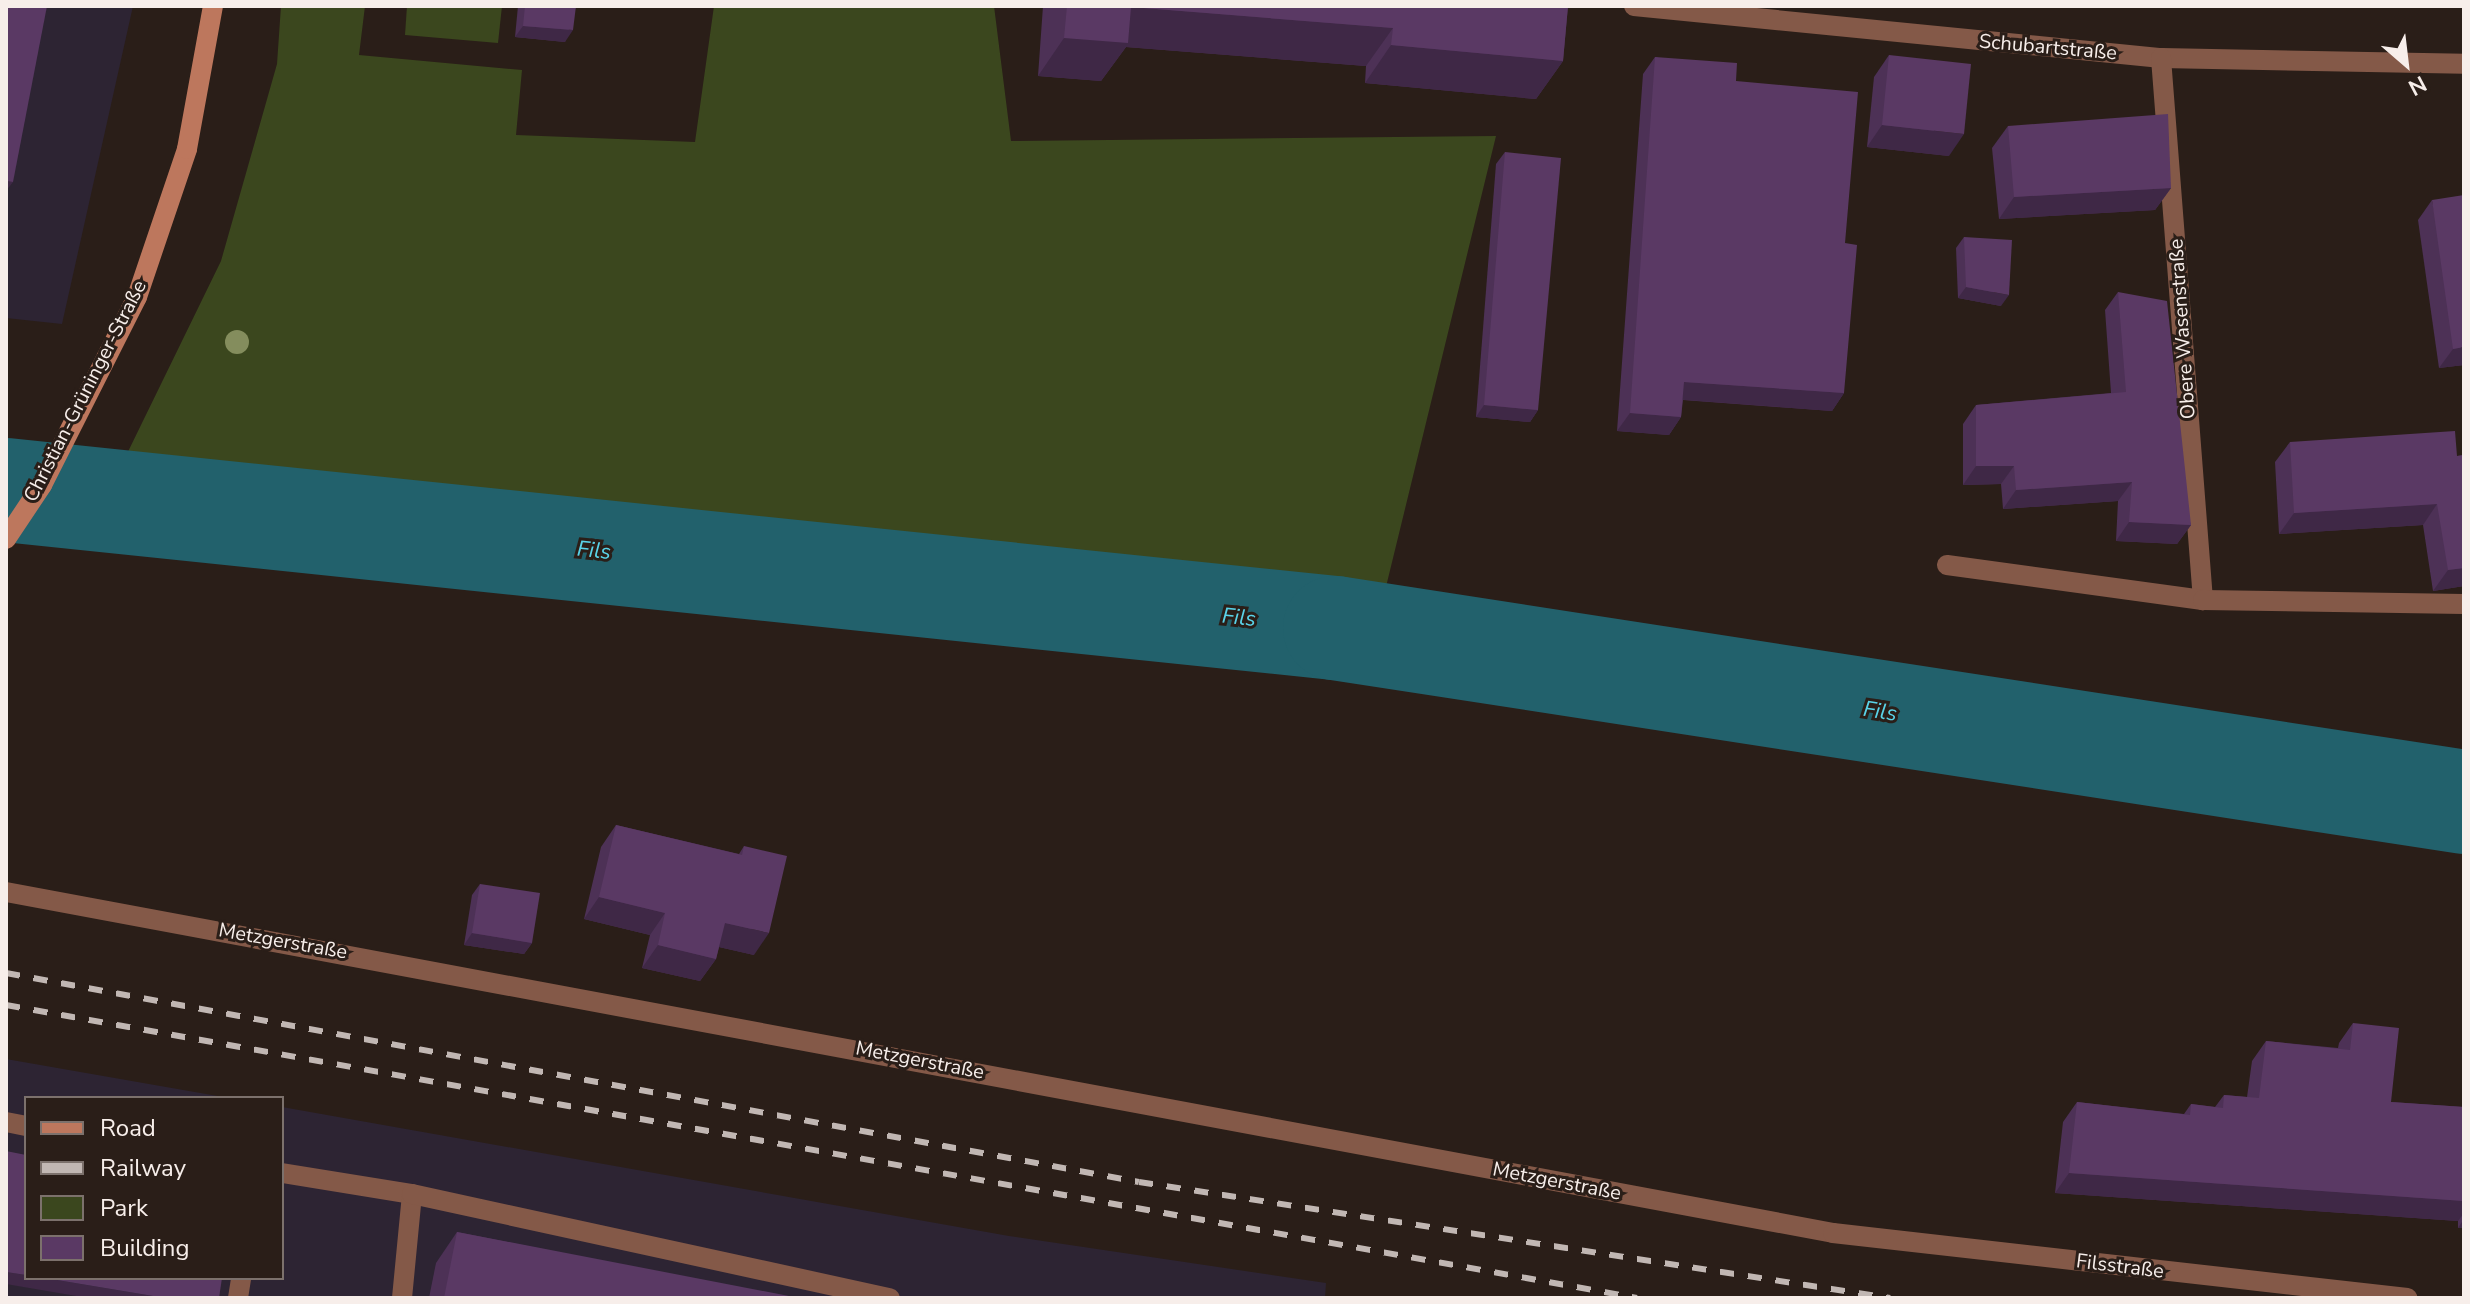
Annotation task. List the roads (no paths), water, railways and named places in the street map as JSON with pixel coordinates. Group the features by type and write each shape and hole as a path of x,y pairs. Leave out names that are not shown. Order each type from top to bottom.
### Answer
{"street":[{"name":"Christian-Grüninger-Straße","path":"6,539 42,485 137,297 187,149 213,6"},
{"name":"Schubartstraße","path":"1634,6 2161,58 2464,64"},
{"name":"Obere Wasenstraße","path":"2161,58 2203,600"},
{"path":"1947,565 2203,600 2464,604"},
{"name":"Metzgerstraße","path":"6,892 1833,1233"},
{"path":"284,1173 412,1194 890,1298"},
{"path":"402,1298 412,1194"},
{"name":"Filsstraße","path":"1833,1233 2407,1298"}],"waterway":[{"name":"Fils","path":"6,490 1335,628 2464,802"}],"railway":[{"path":"6,973 1139,1182 1890,1298"},
{"path":"6,1005 1637,1298"}]}
